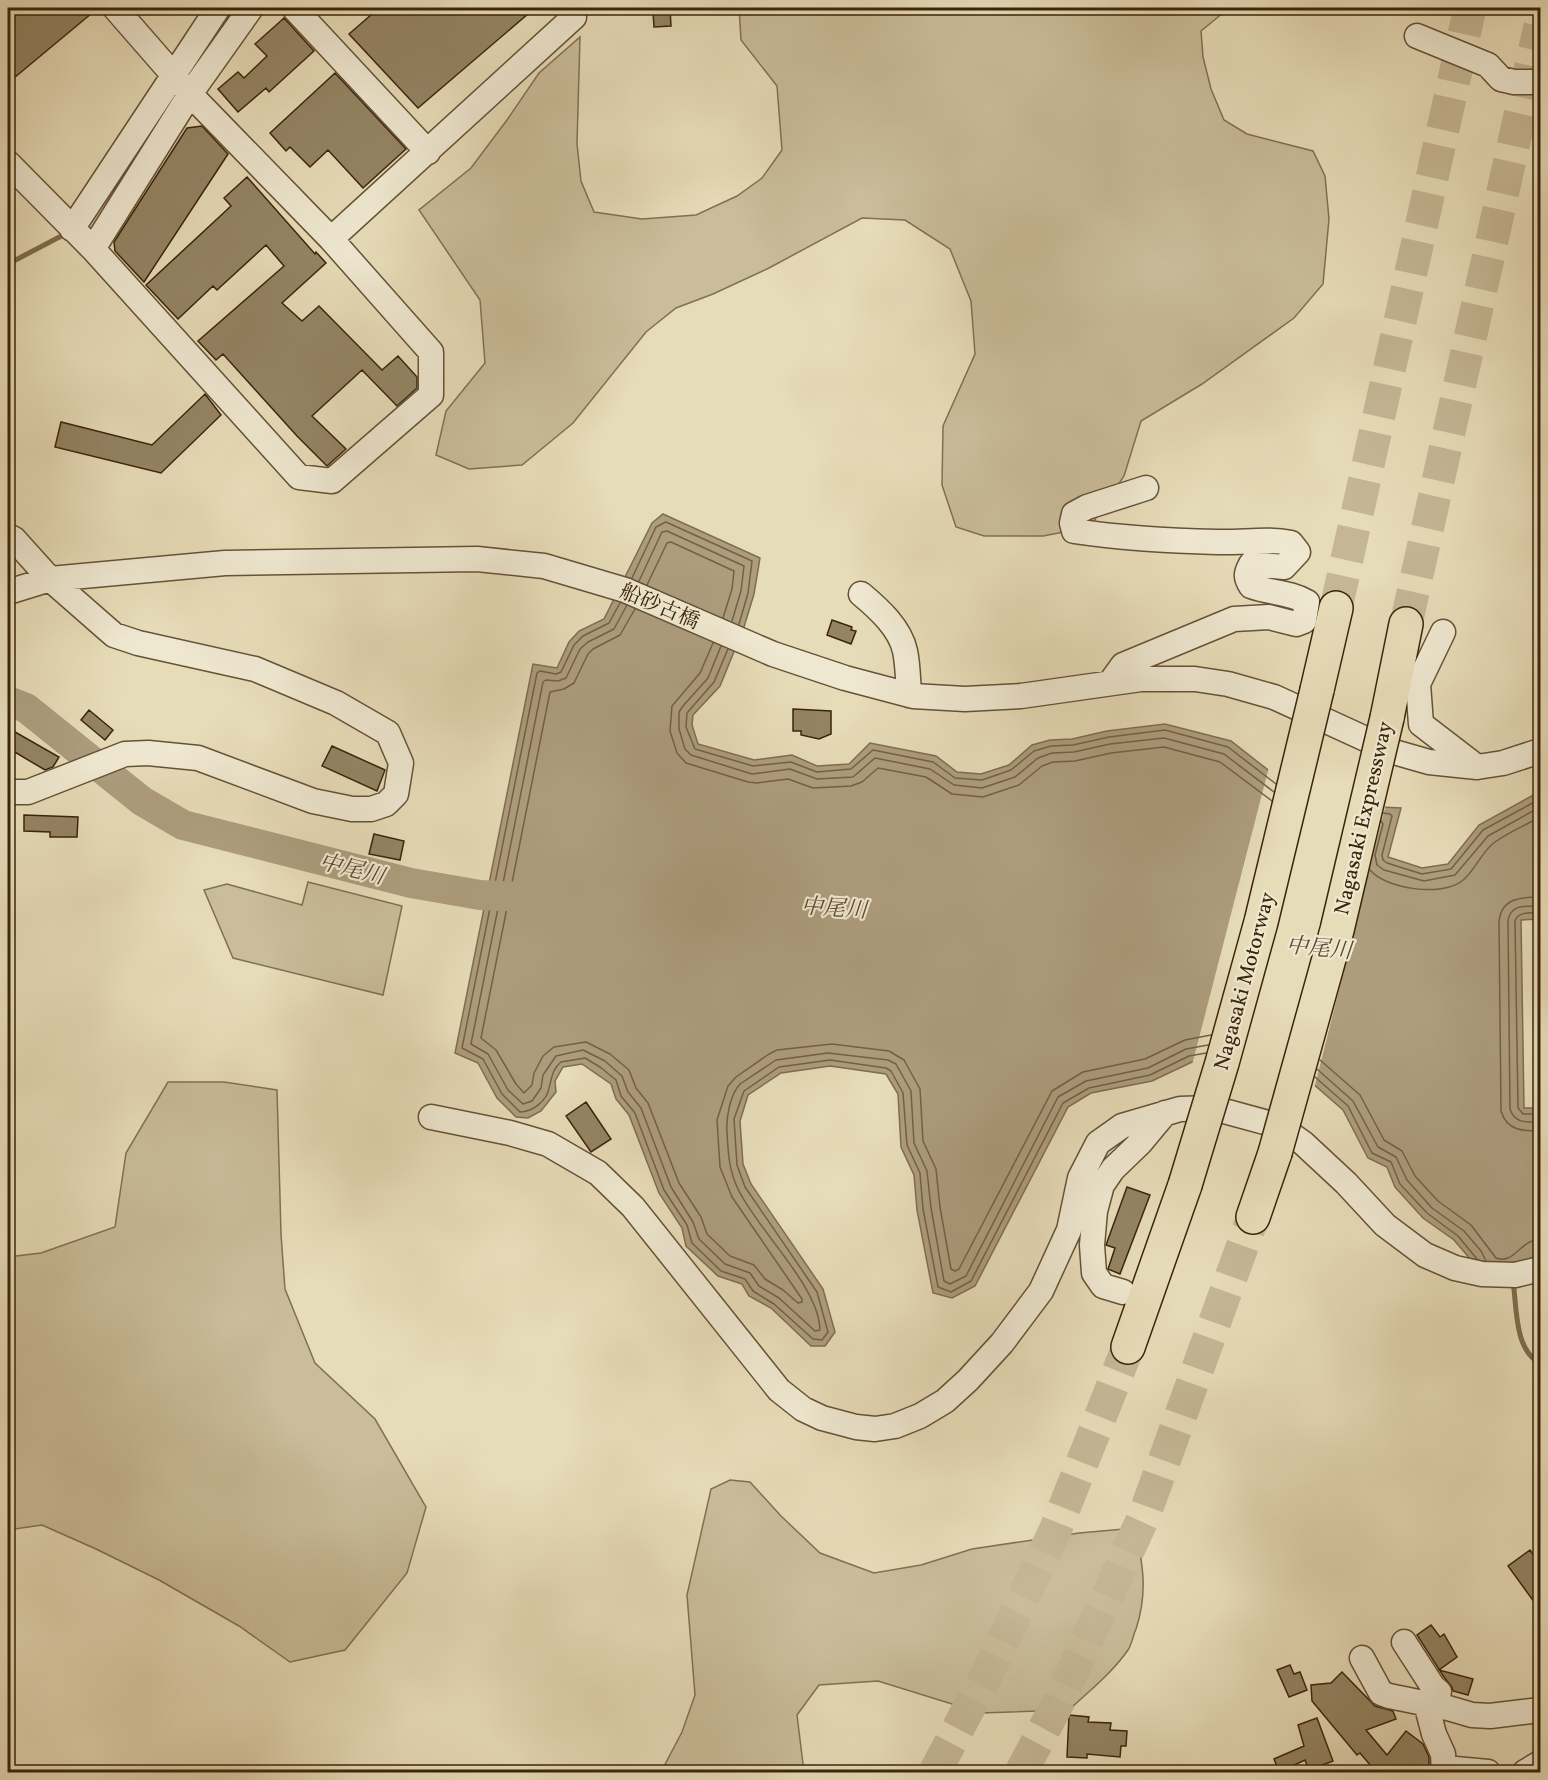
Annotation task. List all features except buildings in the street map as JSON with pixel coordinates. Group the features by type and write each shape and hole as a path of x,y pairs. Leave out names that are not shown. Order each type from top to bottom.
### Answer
{"highway":[{"name":"Nagasaki Motorway","path":"1128,1347 1185,1185 1222,1063 1261,922 1336,608"},
{"name":"Nagasaki Expressway","path":"1253,1217 1275,1152 1337,930 1387,718 1406,624"}],"street":[{"path":"8,163 93,249 299,477 332,481 431,395 431,352 331,239 190,94 115,8"},
{"path":"72,229 218,8"},
{"path":"93,249 190,94 251,8"},
{"path":"294,8 428,152"},
{"path":"331,239 574,17 566,8"},
{"path":"1417,36 1488,64 1501,79 1514,82 1540,82"},
{"path":"1110,683 1123,665 1234,620 1269,617 1296,624 1305,621 1307,611 1307,602 1296,596 1269,592 1251,586 1247,580 1246,573 1251,564 1284,567 1299,552 1292,543 1275,540 1220,542 1147,540 1074,531 1072,523 1074,514 1087,507 1146,488"},
{"path":"8,536 14,539 50,579 114,635 138,643 255,669 336,703 388,733 401,763 396,795 386,804 371,809 352,809 313,801 198,758 148,753 125,754 28,792 8,792"},
{"name":"船砂古橋","path":"8,592 50,579 225,562 477,559 544,566 625,590 773,654 845,678 909,695 966,699 1021,696 1141,679 1195,679 1228,684 1274,697 1394,752 1429,762 1477,767 1503,763 1540,751"},
{"path":"861,594 879,609 896,632 904,649 909,695"},
{"path":"1443,632 1418,684 1421,724 1477,767"},
{"path":"431,1117 510,1133 548,1144 598,1173 633,1207 779,1390 803,1409 822,1418 875,1429 895,1426 920,1416 945,1401 1002,1343 1041,1291 1069,1230 1080,1178 1098,1143 1122,1126 1180,1109 1213,1108 1279,1126 1303,1143 1346,1183 1385,1225 1425,1255 1455,1268 1482,1274 1515,1275 1540,1269"},
{"path":"1123,1292 1103,1286 1095,1273 1092,1245 1095,1211 1102,1185 1113,1169 1140,1143 1165,1113"},
{"path":"1404,1642 1433,1687 1435,1698 1428,1712 1443,1754 1444,1770 1488,1773"},
{"path":"1362,1658 1381,1693 1389,1696 1452,1699 1472,1705 1494,1705 1540,1696"},
{"path":"1435,1698 1472,1715 1490,1716 1540,1710"},
{"path":"1525,1773 1540,1763"}],"shaded area":[{"path":"739,8 1229,8 1201,31 1203,57 1211,89 1224,120 1247,134 1313,151 1325,176 1329,219 1323,284 1294,318 1202,384 1141,421 1124,476 1090,527 1043,536 984,536 956,527 942,485 943,426 975,354 971,301 950,249 905,220 862,218 769,268 676,308 646,332 573,423 522,465 469,469 436,455 446,411 485,363 480,300 419,210 471,168 539,73 580,37 577,144 581,181 594,212 642,219 696,215 737,196 762,178 782,150 777,86 741,40"},
{"path":"308,882 402,906 383,995 233,958 204,890 227,884 302,905"},
{"path":"168,1082 224,1082 277,1090 285,1289 315,1363 375,1419 426,1507 407,1573 345,1650 290,1662 239,1626 159,1580 96,1549 42,1525 8,1530 8,1257 41,1253 115,1227 126,1153"},
{"path":"730,1480 750,1482 820,1553 874,1573 921,1565 972,1549 1079,1533 1135,1528 1142,1566 1143,1591 1140,1616 1131,1645 1100,1682 1069,1710 981,1713 878,1681 819,1685 797,1715 804,1772 661,1772 682,1732 695,1695 687,1595 711,1489"}],"water":[{"path":"663,514 760,558 754,594 744,627 720,686 693,715 692,725 698,744 754,760 792,755 817,766 849,764 870,743 936,756 957,772 981,774 1009,765 1032,745 1050,740 1072,739 1107,731 1165,724 1231,741 1281,780 1322,797 1401,808 1388,857 1422,868 1448,864 1479,825 1540,793 1540,919 1521,920 1524,1108 1540,1108 1540,1260 1518,1281 1471,1260 1454,1240 1423,1218 1395,1187 1387,1167 1368,1158 1343,1110 1304,1076 1239,1053 1192,1062 1152,1081 1091,1093 1068,1107 975,1286 952,1298 933,1293 917,1210 914,1175 901,1147 898,1094 886,1074 830,1066 781,1073 748,1095 740,1121 743,1164 751,1184 823,1289 835,1332 825,1346 811,1346 771,1308 749,1296 742,1284 718,1276 686,1246 682,1228 659,1193 629,1115 616,1099 611,1084 582,1064 563,1067 555,1081 556,1092 541,1111 528,1118 516,1117 497,1098 478,1063 455,1053 533,664 557,668 569,642 579,631 604,619 652,523"}],"pier":[{"path":"1269,767 1283,778 1323,794 1386,804 1314,1089 1303,1079 1238,1056 1192,1065"}],"waterway":[{"path":"8,264 67,233"},
{"name":"中尾川","path":"8,701 26,708 142,801 183,825 411,883 480,895 526,897"},
{"path":"1513,1281 1521,1338 1525,1348 1540,1363"}],"tunnel":[{"path":"1336,608 1470,8"},
{"path":"1406,624 1540,26"},
{"path":"1021,1772 1057,1705 1144,1516 1253,1217"},
{"path":"935,1772 991,1666 1057,1526 1128,1347"}]}
